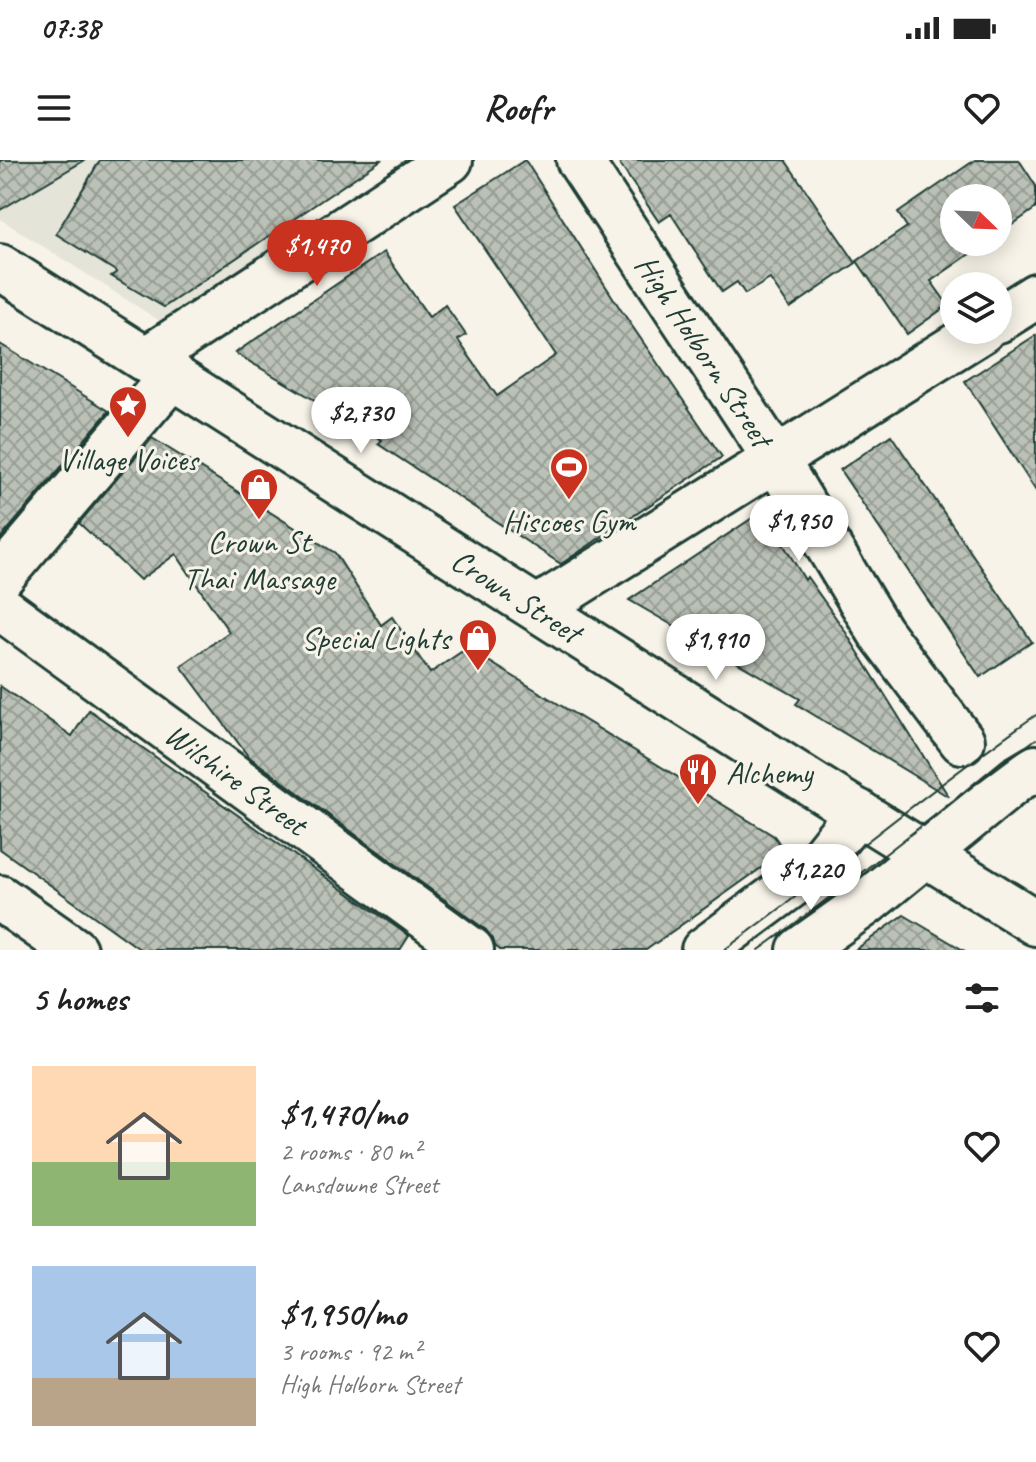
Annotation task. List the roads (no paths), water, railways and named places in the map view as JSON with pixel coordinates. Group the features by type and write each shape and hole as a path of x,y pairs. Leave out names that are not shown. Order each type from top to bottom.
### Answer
{"street":[{"path":"0,578 160,367 450,160"},
{"name":"High Holborn Street","path":"579,160 775,458 880,632 962,741"},
{"name":"Crown Street","path":"0,267 1036,923"},
{"path":"1012,311 1036,296"},
{"path":"538,608 959,344"},
{"name":"Wilshire Street","path":"0,607 471,950"},
{"path":"800,950 866,903 1016,780 1036,768"},
{"path":"704,950 812,870 858,812"},
{"path":"0,898 74,950"}],"tram line":[{"path":"724,950 1036,715"},
{"path":"759,950 1036,739"}],"place":[{"name":"Village Voices","path":"128,439"},
{"name":"Hiscoes Gym","path":"569,501"},
{"name":"Crown St Thai Massage","path":"259,521"},
{"name":"Special Lights","path":"478,672"},
{"name":"Alchemy","path":"698,806"}]}
